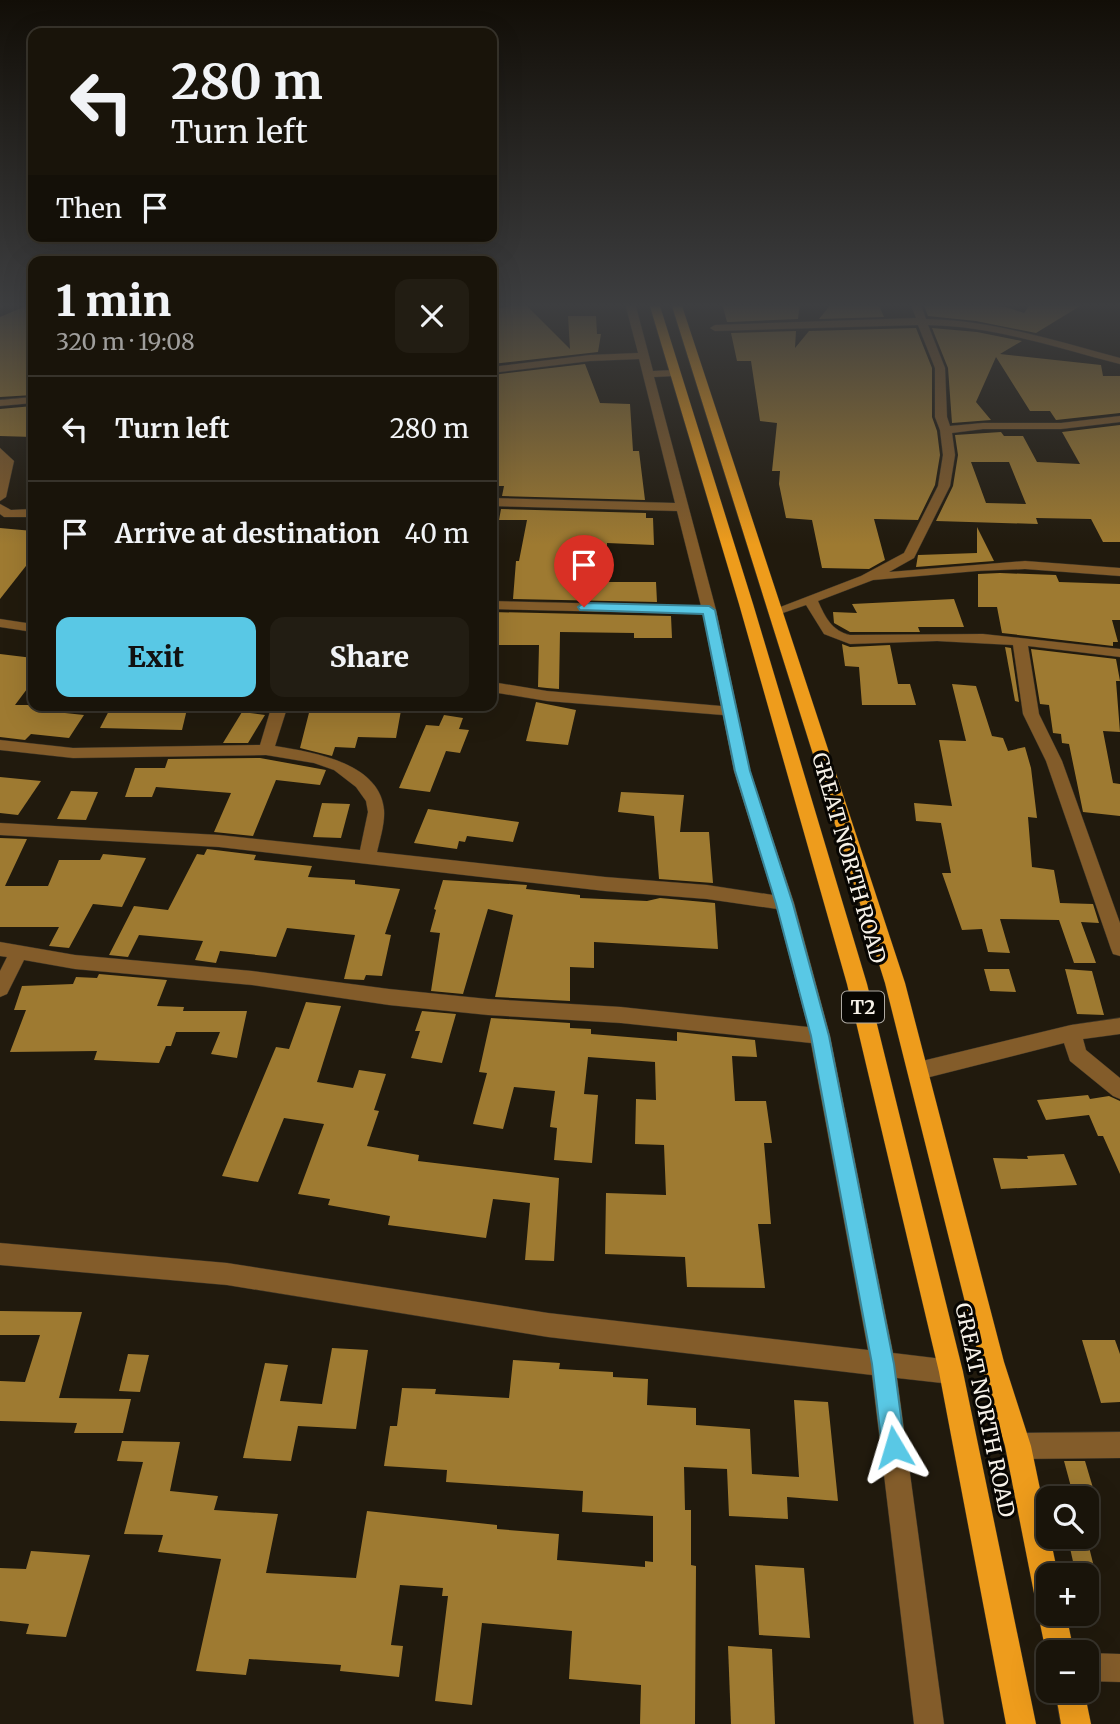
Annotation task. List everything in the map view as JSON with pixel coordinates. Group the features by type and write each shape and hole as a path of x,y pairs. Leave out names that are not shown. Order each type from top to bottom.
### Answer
{"main road":[{"name":"GREAT NORTH ROAD","path":"677,383 742,591 857,984 951,1372 1021,1724"},
{"name":"GREAT NORTH ROAD","path":"702,383 895,983 992,1362 1018,1446 1042,1563"},
{"path":"1072,1703 1076,1724"}],"street":[{"path":"651,383 709,610 742,771 785,904 820,1036 883,1364 929,1724"},
{"path":"776,611 866,579 909,555 944,486 949,455 946,430 941,417 940,383"},
{"path":"0,403 28,400"},
{"path":"946,430 982,426 1060,426 1120,419"},
{"path":"0,452 8,461 0,497"},
{"path":"497,502 616,503 682,508"},
{"path":"0,508 8,514 28,513"},
{"path":"866,579 977,567 1026,565 1120,572"},
{"path":"811,600 826,629 838,637 939,637 1020,641 1120,653"},
{"path":"497,606 709,610"},
{"path":"0,623 28,627"},
{"path":"1020,641 1031,714 1054,761 1120,949"},
{"path":"497,688 559,697 728,711"},
{"path":"266,750 277,711"},
{"path":"0,745 62,753 266,750 316,758 340,766 362,783 374,800 376,812 368,856"},
{"path":"0,829 219,841 604,884 708,892 785,904"},
{"path":"0,989 9,951 75,962 252,978 389,997 488,1007 621,1014 820,1036"},
{"path":"918,1071 1071,1033 1120,1026"},
{"path":"1071,1033 1077,1055 1120,1090"},
{"path":"0,1254 227,1274 548,1325 951,1372"},
{"path":"1018,1446 1120,1445"},
{"path":"1099,1667 1120,1668"}],"building":[{"path":"0,383 28,383 28,395 0,397"},
{"path":"497,383 592,383 600,403 630,404 633,451 639,451 645,500 502,496 504,486 497,486"},
{"path":"754,383 932,383 932,417 940,455 935,485 918,520 874,519 885,560 869,569 822,568 812,520 786,518 779,484 780,471 772,471 777,423 760,421"},
{"path":"949,383 984,383 976,402 991,420 952,423"},
{"path":"1013,383 1120,383 1120,413 1056,420 1050,411 1030,411"},
{"path":"28,406 28,437 0,436 0,409"},
{"path":"1120,425 1120,542 1103,542 1091,519 1036,518 1038,524 936,521 953,486 958,455 955,435 1001,432 1004,436 1023,436 1037,462 1080,464 1062,432","holes":["971,462 1009,462 1026,504 986,503"]},
{"path":"501,509 646,513 646,518 653,518 654,545 607,543 607,582 656,582 657,602 513,599 516,561 519,561 527,520 499,520"},
{"path":"977,527 994,561 916,567 918,555 977,553"},
{"path":"0,528 28,531 28,563 0,599"},
{"path":"978,574 1056,575 1059,582 1120,584 1120,620 1112,620 1118,642 1113,642 1113,646 1002,633 997,607 978,607"},
{"path":"954,599 964,627 918,627 920,632 850,632 834,623 833,612 857,613 852,604"},
{"path":"497,612 671,616 672,638 634,638 634,633 560,632 559,689 538,687 539,645 497,645"},
{"path":"842,644 850,647 890,645 898,684 910,684 916,705 862,705 859,667 845,666"},
{"path":"1005,647 1011,648 1019,702 1015,701"},
{"path":"1031,649 1116,659 1120,681 1116,681 1120,732 1103,731 1113,783 1120,784 1120,816 1083,812 1069,744 1062,743 1061,734 1053,733 1049,705 1040,704"},
{"path":"0,654 28,657 28,688 15,705 28,705 28,711 84,715 69,738 31,734 25,740 0,737"},
{"path":"952,684 976,686 992,736 1003,738 1008,751 1025,747 1031,768 1037,818 1028,817 1032,867 1054,870 1060,903 1093,904 1099,923 1081,922 1096,963 1074,963 1059,920 1000,919 1010,953 988,952 982,929 962,930 942,873 951,873 941,823 916,821 914,803 952,806 939,740 966,741"},
{"path":"536,702 576,710 568,745 526,741"},
{"path":"109,711 187,711 182,730 100,728"},
{"path":"309,711 401,711 396,738 358,737 355,748 335,747 332,756 300,748"},
{"path":"242,712 265,715 248,743 223,743"},
{"path":"444,715 463,718 459,729 469,730 460,753 446,751 430,792 399,788 426,725 439,726"},
{"path":"260,758 326,770 320,785 276,780 253,836 214,832 231,793 156,787 152,797 125,797 135,768 165,768 168,759"},
{"path":"0,777 41,781 18,815 0,813"},
{"path":"71,791 98,792 86,820 57,819"},
{"path":"621,792 684,795 680,832 709,832 713,883 659,879 654,816 618,812"},
{"path":"322,803 350,804 341,838 313,837"},
{"path":"428,809 519,822 513,842 467,836 465,842 459,841 457,849 414,843"},
{"path":"0,838 27,839 5,886 48,886 59,860 100,860 103,854 146,858 122,907 93,904 69,948 49,946 59,927 0,927"},
{"path":"207,849 256,855 254,860 312,866 308,877 355,880 355,884 400,889 385,934 391,935 382,976 366,975 364,980 344,979 355,935 287,928 276,957 220,951 216,963 195,960 203,941 139,935 128,957 109,955 134,906 168,910 197,854 204,855"},
{"path":"443,880 527,885 526,889 580,895 580,898 647,901 660,898 715,903 718,949 594,942 594,968 570,967 570,1001 495,997 513,915 488,909 463,994 431,991 440,933 430,932"},
{"path":"984,969 1009,969 1016,992 990,991"},
{"path":"1065,969 1092,971 1104,1015 1077,1014"},
{"path":"99,974 167,980 157,1006 184,1007 183,1011 247,1011 237,1058 211,1054 220,1032 176,1032 171,1046 166,1046 159,1063 94,1060 97,1051 10,1052 26,1010 14,1010 22,986 73,984 76,977 97,978"},
{"path":"306,1002 341,1006 317,1082 353,1088 359,1070 386,1074 374,1110 379,1111 367,1146 419,1155 418,1161 559,1178 554,1261 525,1260 530,1203 493,1199 486,1238 388,1225 390,1216 328,1205 330,1199 298,1194 324,1124 284,1118 258,1182 222,1176 276,1047 289,1049"},
{"path":"422,1011 456,1014 442,1063 411,1058 420,1031 415,1031"},
{"path":"491,1018 570,1023 570,1028 591,1029 591,1034 677,1041 677,1032 755,1040 757,1057 732,1056 735,1101 766,1101 772,1143 764,1143 771,1224 758,1224 765,1288 687,1287 685,1257 605,1254 606,1193 666,1195 664,1145 635,1144 636,1099 656,1100 655,1062 588,1057 584,1094 598,1095 592,1163 554,1160 557,1128 550,1127 555,1091 514,1087 503,1129 473,1124 487,1073 479,1072"},
{"path":"1088,1095 1090,1099 1109,1096 1120,1101 1120,1174 1103,1136 1098,1136 1089,1115 1046,1120 1037,1100"},
{"path":"1064,1154 1077,1185 1001,1189 993,1158 1028,1159 1027,1156"},
{"path":"0,1311 82,1312 59,1398 131,1399 123,1433 74,1433 77,1423 0,1421 0,1381 25,1382 40,1335 0,1335"},
{"path":"1082,1340 1115,1340 1120,1354 1120,1402 1101,1403"},
{"path":"332,1348 368,1350 356,1429 298,1426 291,1461 243,1458 265,1363 288,1365 280,1401 322,1404"},
{"path":"128,1354 149,1355 140,1392 119,1391"},
{"path":"513,1360 560,1363 559,1369 613,1372 613,1377 648,1379 647,1405 696,1408 696,1425 750,1429 752,1474 799,1477 794,1400 828,1402 838,1501 787,1497 788,1519 729,1516 727,1469 684,1467 685,1510 691,1510 691,1565 696,1566 695,1724 640,1724 641,1685 569,1679 572,1631 482,1623 472,1705 435,1701 448,1596 442,1596 443,1588 400,1585 391,1645 403,1646 399,1677 340,1671 341,1665 249,1659 246,1675 196,1671 221,1559 158,1552 163,1535 124,1534 143,1462 117,1461 122,1441 180,1442 170,1491 218,1496 214,1510 278,1514 266,1573 356,1578 367,1511 497,1525 497,1529 559,1534 557,1560 645,1567 645,1561 653,1562 653,1516 582,1512 583,1491 446,1482 447,1470 384,1466 390,1426 397,1426 402,1388 436,1389 435,1394 509,1398"},
{"path":"1064,1461 1085,1461 1092,1486 1071,1486"},
{"path":"1070,1549 1090,1549 1093,1563 1073,1563"},
{"path":"31,1551 90,1555 66,1637 26,1634 29,1624 0,1621 0,1568 26,1569"},
{"path":"755,1565 804,1568 810,1638 759,1635"},
{"path":"728,1646 772,1649 775,1724 731,1724"}],"route":[{"path":"584,607 709,610 742,771 785,904 820,1036 883,1364 894,1447"}]}
